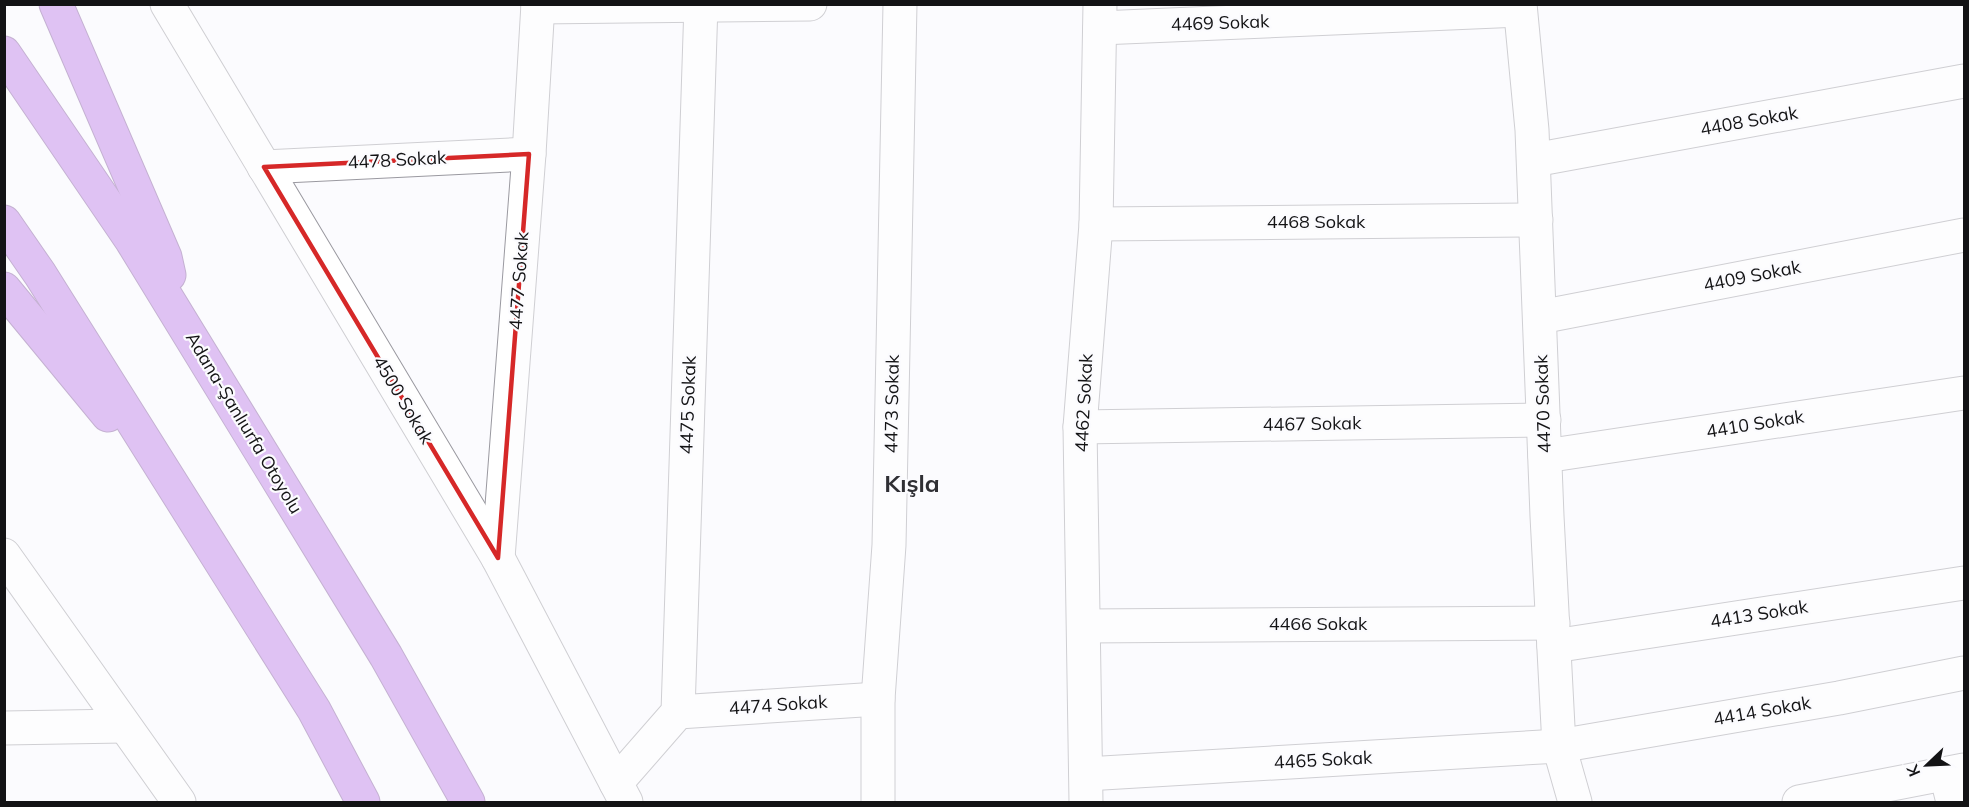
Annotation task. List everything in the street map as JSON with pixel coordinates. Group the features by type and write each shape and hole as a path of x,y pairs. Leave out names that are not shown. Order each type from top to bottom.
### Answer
{"highway":[{"path":"56,4 165,258 179,317"},
{"name":"Adana-Şanlıurfa Otoyolu","path":"4,53 132,241 386,656 468,802"},
{"path":"4,222 40,274 314,710 363,802"},
{"path":"4,289 196,523"}],"street":[{"name":"4500 Sokak","path":"167,4 498,558 621,793"},
{"path":"538,6 810,4"},
{"name":"4473 Sokak","path":"878,802 878,699 889,545 900,4"},
{"name":"4477 Sokak","path":"498,558 538,6"},
{"name":"4475 Sokak","path":"678,712 701,6"},
{"name":"4469 Sokak","path":"1100,16 1520,7"},
{"name":"4470 Sokak","path":"1520,7 1534,160 1559,746 1575,802"},
{"name":"4462 Sokak","path":"1086,788 1080,427 1096,224 1100,16"},
{"name":"4408 Sokak","path":"1534,160 1965,81"},
{"name":"4478 Sokak","path":"264,166 529,154"},
{"name":"4468 Sokak","path":"1096,224 1536,220"},
{"name":"4409 Sokak","path":"1540,317 1965,236"},
{"name":"4410 Sokak","path":"1545,456 1965,393"},
{"name":"4467 Sokak","path":"1080,427 1544,420"},
{"path":"4,555 179,802"},
{"name":"4413 Sokak","path":"1554,634 1965,583"},
{"name":"4466 Sokak","path":"1084,626 1554,634"},
{"name":"4414 Sokak","path":"1559,746 1828,700 1965,673"},
{"name":"4474 Sokak","path":"678,712 878,699"},
{"path":"621,793 678,712"},
{"path":"4,728 123,726"},
{"name":"4465 Sokak","path":"1086,788 1559,746"},
{"path":"1799,802 1955,782"}],"highlighted area":[{"path":"529,154 498,558 264,167"}],"district":[{"name":"Kışla","path":"912,484"}]}
